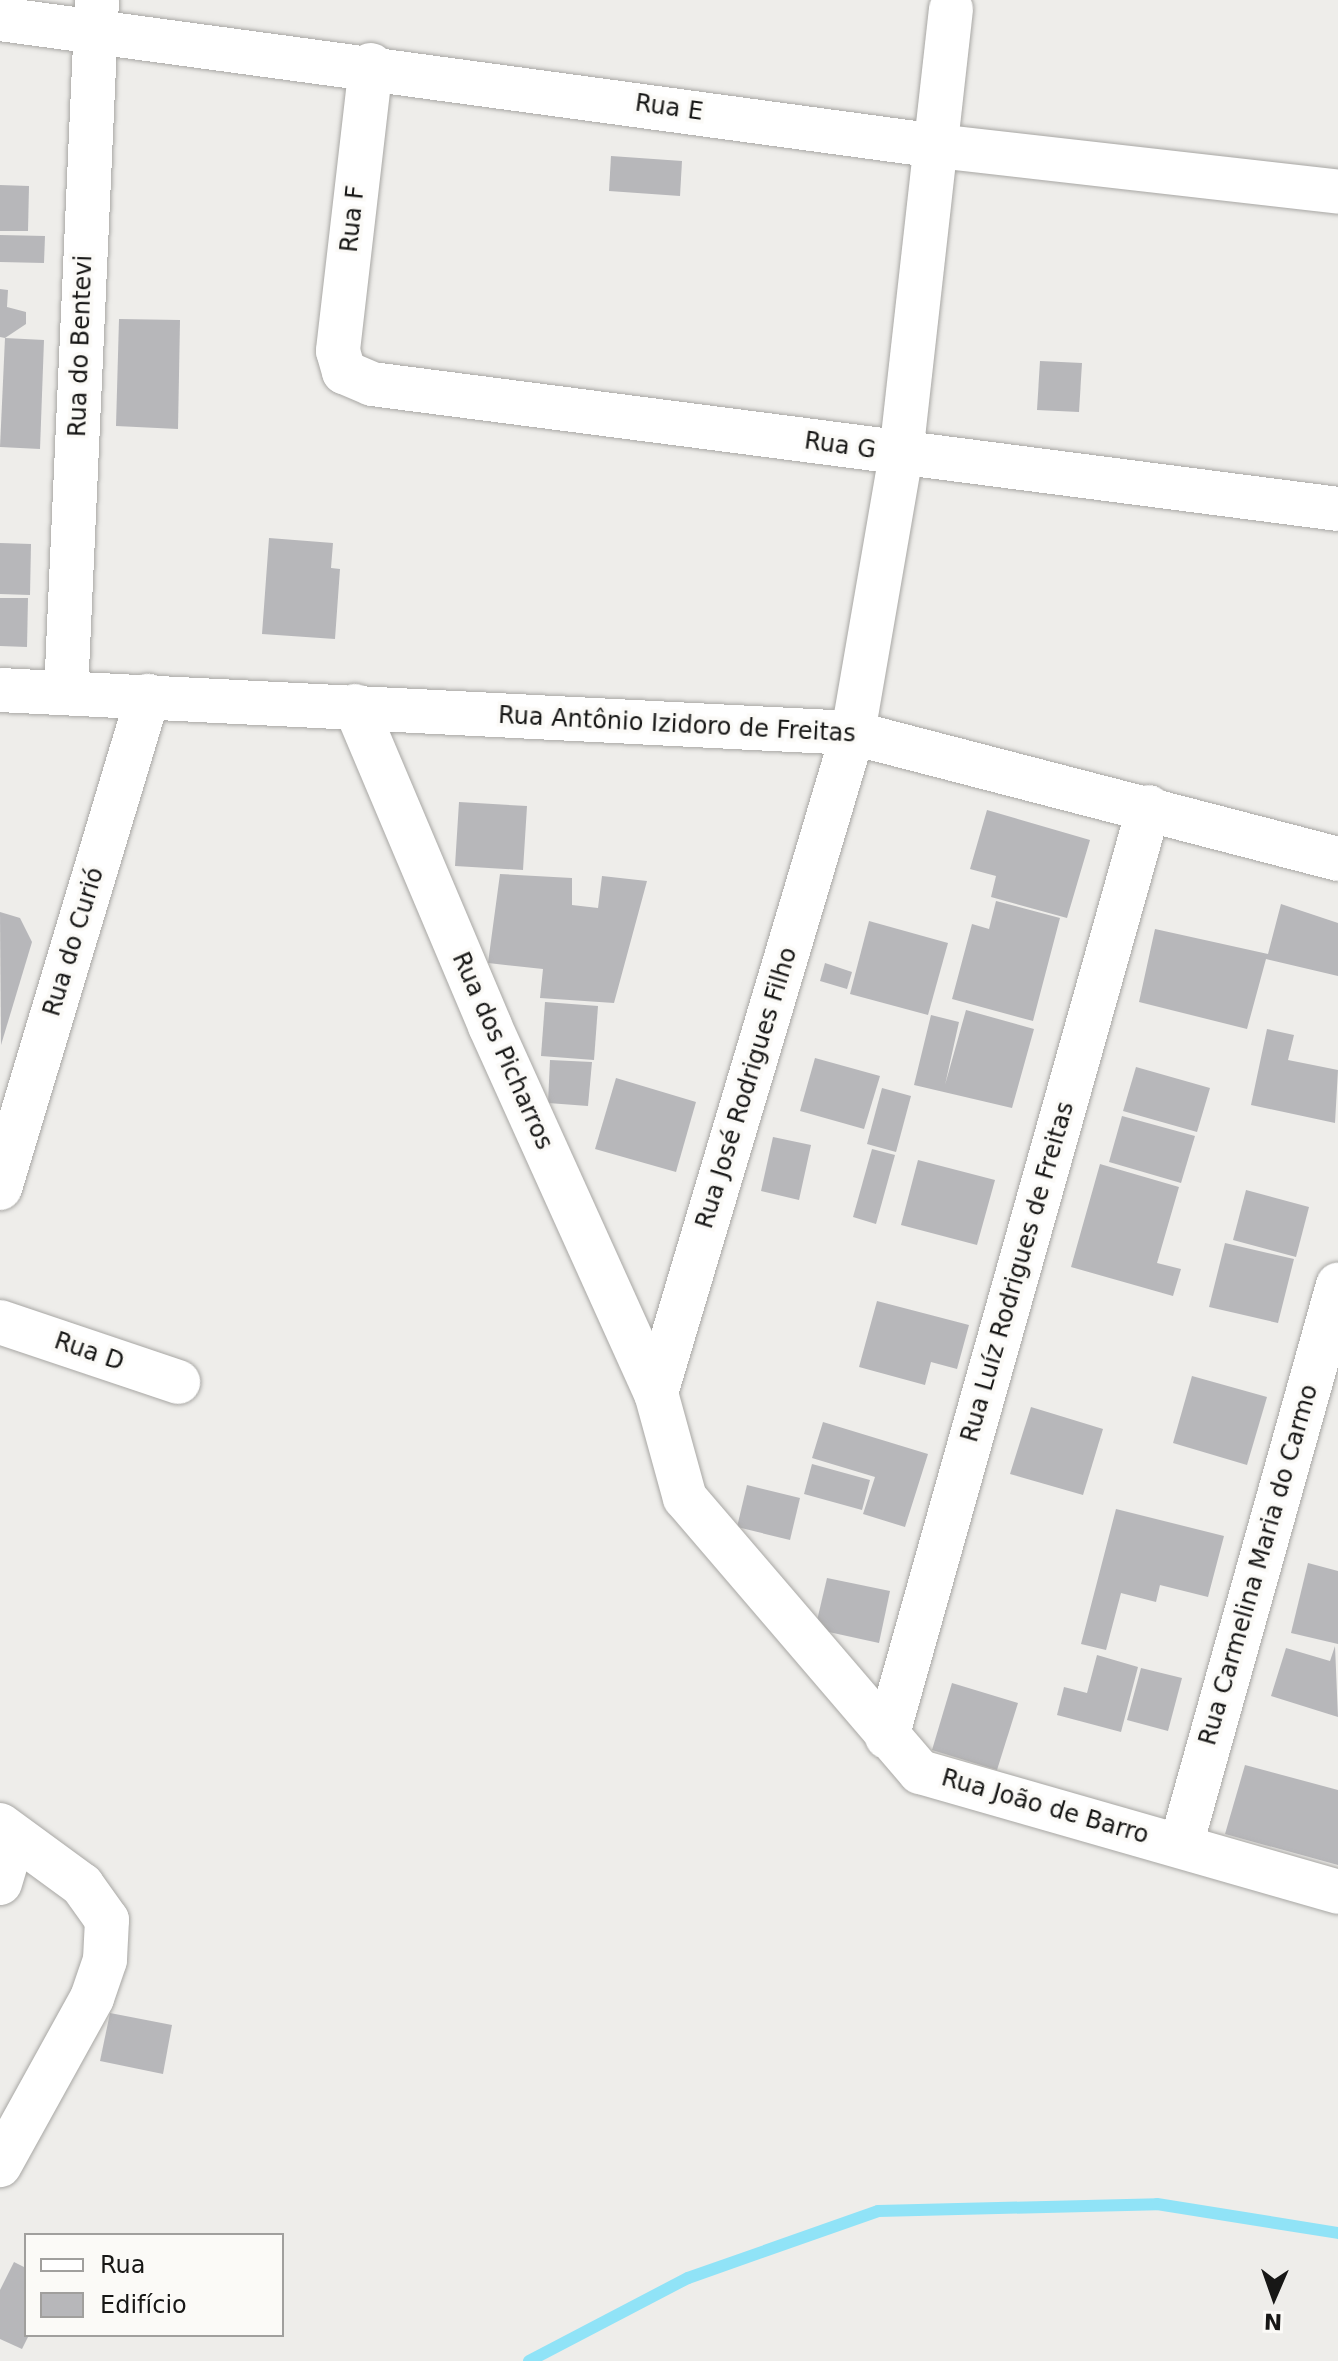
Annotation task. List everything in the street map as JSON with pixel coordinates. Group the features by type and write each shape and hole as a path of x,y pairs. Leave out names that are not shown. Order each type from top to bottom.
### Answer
{"street":[{"name":"Rua José Rodrigues Filho","path":"656,1393 853,733 901,455 951,9"},
{"name":"Rua E","path":"0,19 96,15 371,65 937,146 1338,192"},
{"name":"Rua do Bentevi","path":"66,693 96,15"},
{"name":"Rua F","path":"344,372 338,351 371,65"},
{"name":"Rua G","path":"344,372 372,384 901,455 1338,509"},
{"name":"Rua Antônio Izidoro de Freitas","path":"0,690 853,733 1149,807 1338,859"},
{"name":"Rua do Curió","path":"0,1188 148,696"},
{"name":"Rua dos Picharros","path":"355,706 490,1026 656,1393"},
{"name":"Rua Luíz Rodrigues de Freitas","path":"887,1737 1149,807"},
{"name":"Rua Carmelina Maria do Carmo","path":"1181,1845 1338,1285"},
{"name":"Rua D","path":"0,1322 178,1382"},
{"name":"Rua João de Barro","path":"656,1393 685,1498 920,1772 1338,1892"},
{"path":"0,1883 7,1830 82,1885 107,1920 105,1960 92,1998 0,2165"}],"building":[{"path":"611,156 682,161 680,196 609,191"},
{"path":"0,185 29,186 28,231 0,231"},
{"path":"0,235 45,236 44,263 0,262"},
{"path":"0,289 8,290 7,307 26,312 26,324 5,338 0,337"},
{"path":"119,319 180,320 178,429 116,426"},
{"path":"5,338 44,340 40,449 0,447"},
{"path":"1040,361 1082,363 1079,412 1037,410"},
{"path":"269,538 333,543 331,568 340,569 335,639 262,634"},
{"path":"0,543 31,544 30,595 0,594"},
{"path":"0,598 28,598 27,647 0,646"},
{"path":"459,802 527,806 523,870 455,866"},
{"path":"987,810 1090,840 1067,918 991,897 996,876 970,869"},
{"path":"500,874 572,878 572,905 598,908 602,876 647,881 614,1003 540,998 543,969 488,963"},
{"path":"996,901 1060,918 1033,1021 952,999 972,924 989,929"},
{"path":"1281,904 1338,923 1338,976 1266,959 1247,1029 1139,1002 1155,929 1268,954"},
{"path":"0,912 20,918 32,942 1,1045"},
{"path":"869,921 948,943 928,1015 850,994"},
{"path":"825,963 852,972 847,989 820,981"},
{"path":"545,1002 598,1006 594,1060 541,1056"},
{"path":"966,1010 1034,1029 1012,1108 914,1085 931,1015 959,1022 945,1085"},
{"path":"1267,1029 1294,1035 1288,1060 1338,1070 1335,1123 1251,1105"},
{"path":"815,1058 880,1076 864,1129 800,1111"},
{"path":"550,1060 592,1062 588,1106 548,1103"},
{"path":"1136,1067 1210,1088 1197,1132 1123,1111"},
{"path":"616,1078 696,1102 676,1172 595,1149"},
{"path":"882,1088 911,1096 896,1152 867,1144"},
{"path":"1122,1116 1195,1136 1181,1183 1109,1162"},
{"path":"773,1137 811,1145 799,1200 761,1191"},
{"path":"872,1149 895,1155 876,1224 853,1217"},
{"path":"918,1160 995,1180 977,1245 901,1225"},
{"path":"1100,1164 1179,1187 1157,1263 1181,1269 1173,1296 1071,1267"},
{"path":"1246,1190 1309,1207 1296,1257 1233,1240"},
{"path":"1225,1243 1294,1259 1278,1323 1209,1307"},
{"path":"877,1301 969,1325 957,1369 931,1362 925,1385 859,1367"},
{"path":"1192,1376 1267,1397 1247,1465 1173,1443"},
{"path":"1031,1407 1103,1429 1083,1495 1010,1474"},
{"path":"823,1422 928,1454 905,1527 863,1514 875,1477 812,1458"},
{"path":"812,1464 870,1480 862,1510 804,1494"},
{"path":"747,1485 800,1498 790,1540 737,1527"},
{"path":"1116,1509 1224,1536 1208,1597 1160,1585 1156,1602 1121,1593 1106,1650 1081,1644"},
{"path":"1308,1563 1338,1571 1338,1644 1291,1633"},
{"path":"827,1578 890,1591 879,1643 815,1629"},
{"path":"1335,1646 1338,1717 1271,1696 1286,1648 1330,1661"},
{"path":"1097,1655 1138,1667 1121,1732 1057,1715 1064,1687 1087,1693"},
{"path":"1141,1668 1182,1678 1168,1731 1127,1720"},
{"path":"952,1683 1018,1703 997,1770 932,1750"},
{"path":"1245,1765 1338,1790 1338,1865 1225,1834"},
{"path":"110,2013 172,2025 163,2074 100,2061"},
{"path":"14,2262 24,2267 24,2337 28,2337 22,2349 0,2339 0,2290"}],"waterway":[{"path":"529,2361 688,2278 878,2211 1157,2204 1338,2233"}]}
